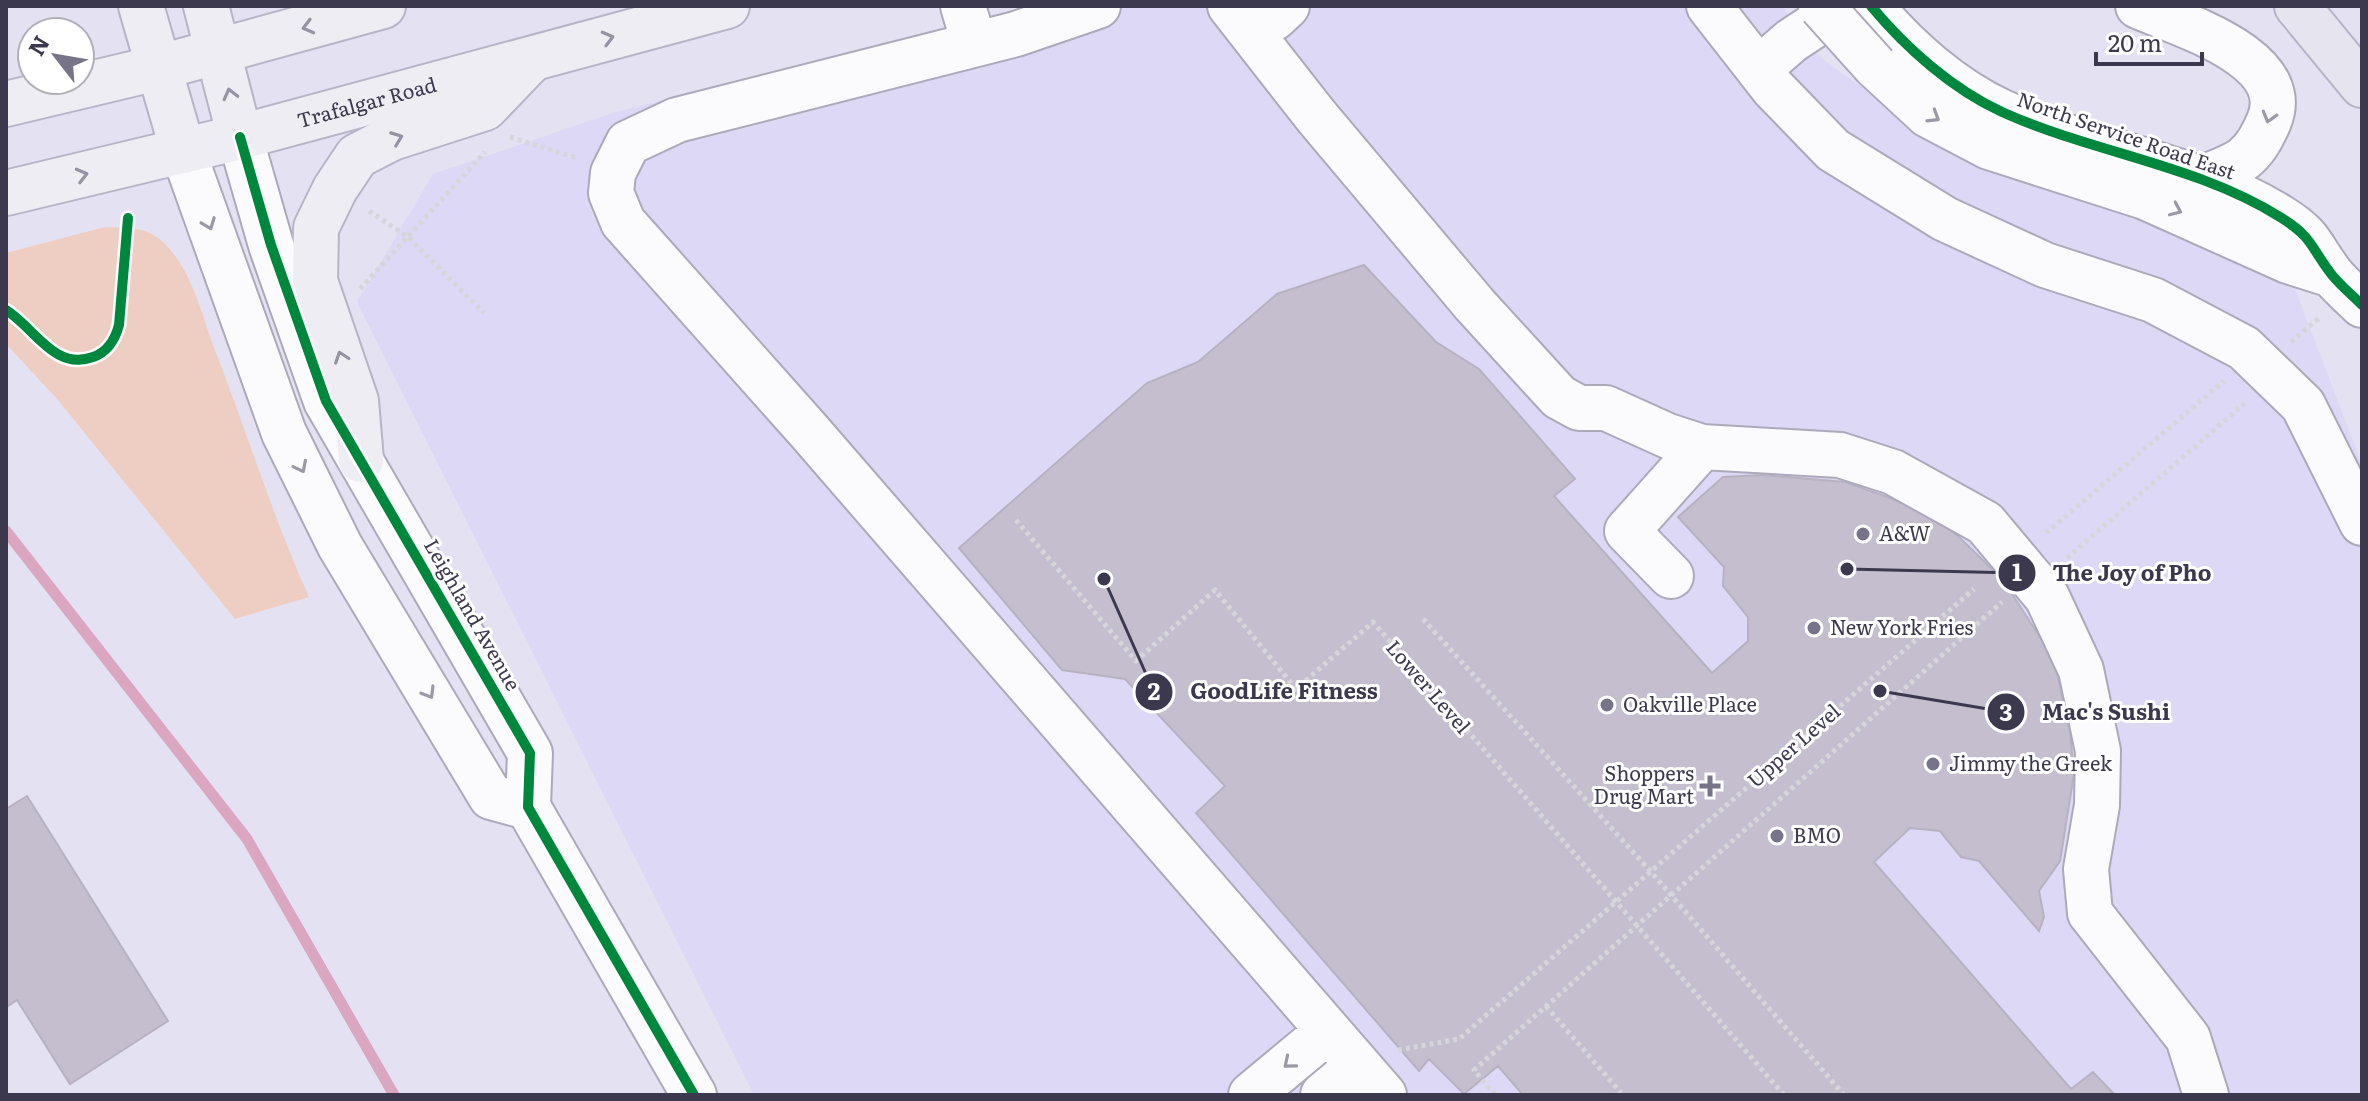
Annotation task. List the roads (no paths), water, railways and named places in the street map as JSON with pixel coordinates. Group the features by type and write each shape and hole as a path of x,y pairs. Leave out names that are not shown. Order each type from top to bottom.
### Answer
{"highway":[{"path":"2297,6 2362,85"}],"main road":[{"path":"141,6 183,151"},
{"path":"206,6 240,137"},
{"path":"6,104 157,68 383,6"},
{"name":"Trafalgar Road","path":"6,193 240,137 727,6"},
{"path":"361,460 356,401 315,281 316,228 335,189 357,156 392,138 485,108 533,58"}],"street":[{"path":"1098,6 1016,34 968,25 677,120 628,143 613,173 611,193 614,207 623,222 808,430 1370,1080 1323,1095"},
{"path":"1230,6 1325,127 1475,305 1559,397 1579,408 1606,408 1668,436 1702,447 1840,455 1893,472 1985,523 2047,597 2081,670 2098,751 2097,805 2086,869 2090,913 2188,1038 2206,1095"},
{"path":"1709,6 1759,69 1833,150 1945,219 2045,265 2153,300 2244,348 2303,405 2362,523"},
{"name":"North Service Road East","path":"1821,6 1888,54 2000,111 2202,178 2235,192 2310,238 2347,290"},
{"path":"1759,69 1791,41 1844,6"},
{"name":"North Service Road East","path":"1871,6 1888,54 1928,115 1989,147 2145,197 2347,290"},
{"path":"2138,6 2233,48 2253,63 2273,88 2273,112 2261,141 2245,162 2202,178"},
{"name":"Leighland Avenue","path":"240,137 296,321 326,401 530,753 528,807"},
{"path":"183,151 284,433 340,546 491,797 528,807 694,1095"},
{"path":"1671,576 1627,531 1702,447"},
{"path":"1251,1095 1328,1031"}],"waterway":[{"path":"6,531 247,839 394,1095"}],"place":[{"name":"A&W","path":"1863,534"},
{"name":"The Joy of Pho","path":"1847,569"},
{"name":"GoodLife Fitness","path":"1104,579"},
{"name":"New York Fries","path":"1814,628"},
{"name":"Mac's Sushi","path":"1880,691"},
{"name":"Oakville Place","path":"1607,705"},
{"name":"Jimmy the Greek","path":"1933,764"},
{"name":"Shoppers Drug Mart","path":"1710,786"},
{"name":"BMO","path":"1777,836"}]}
